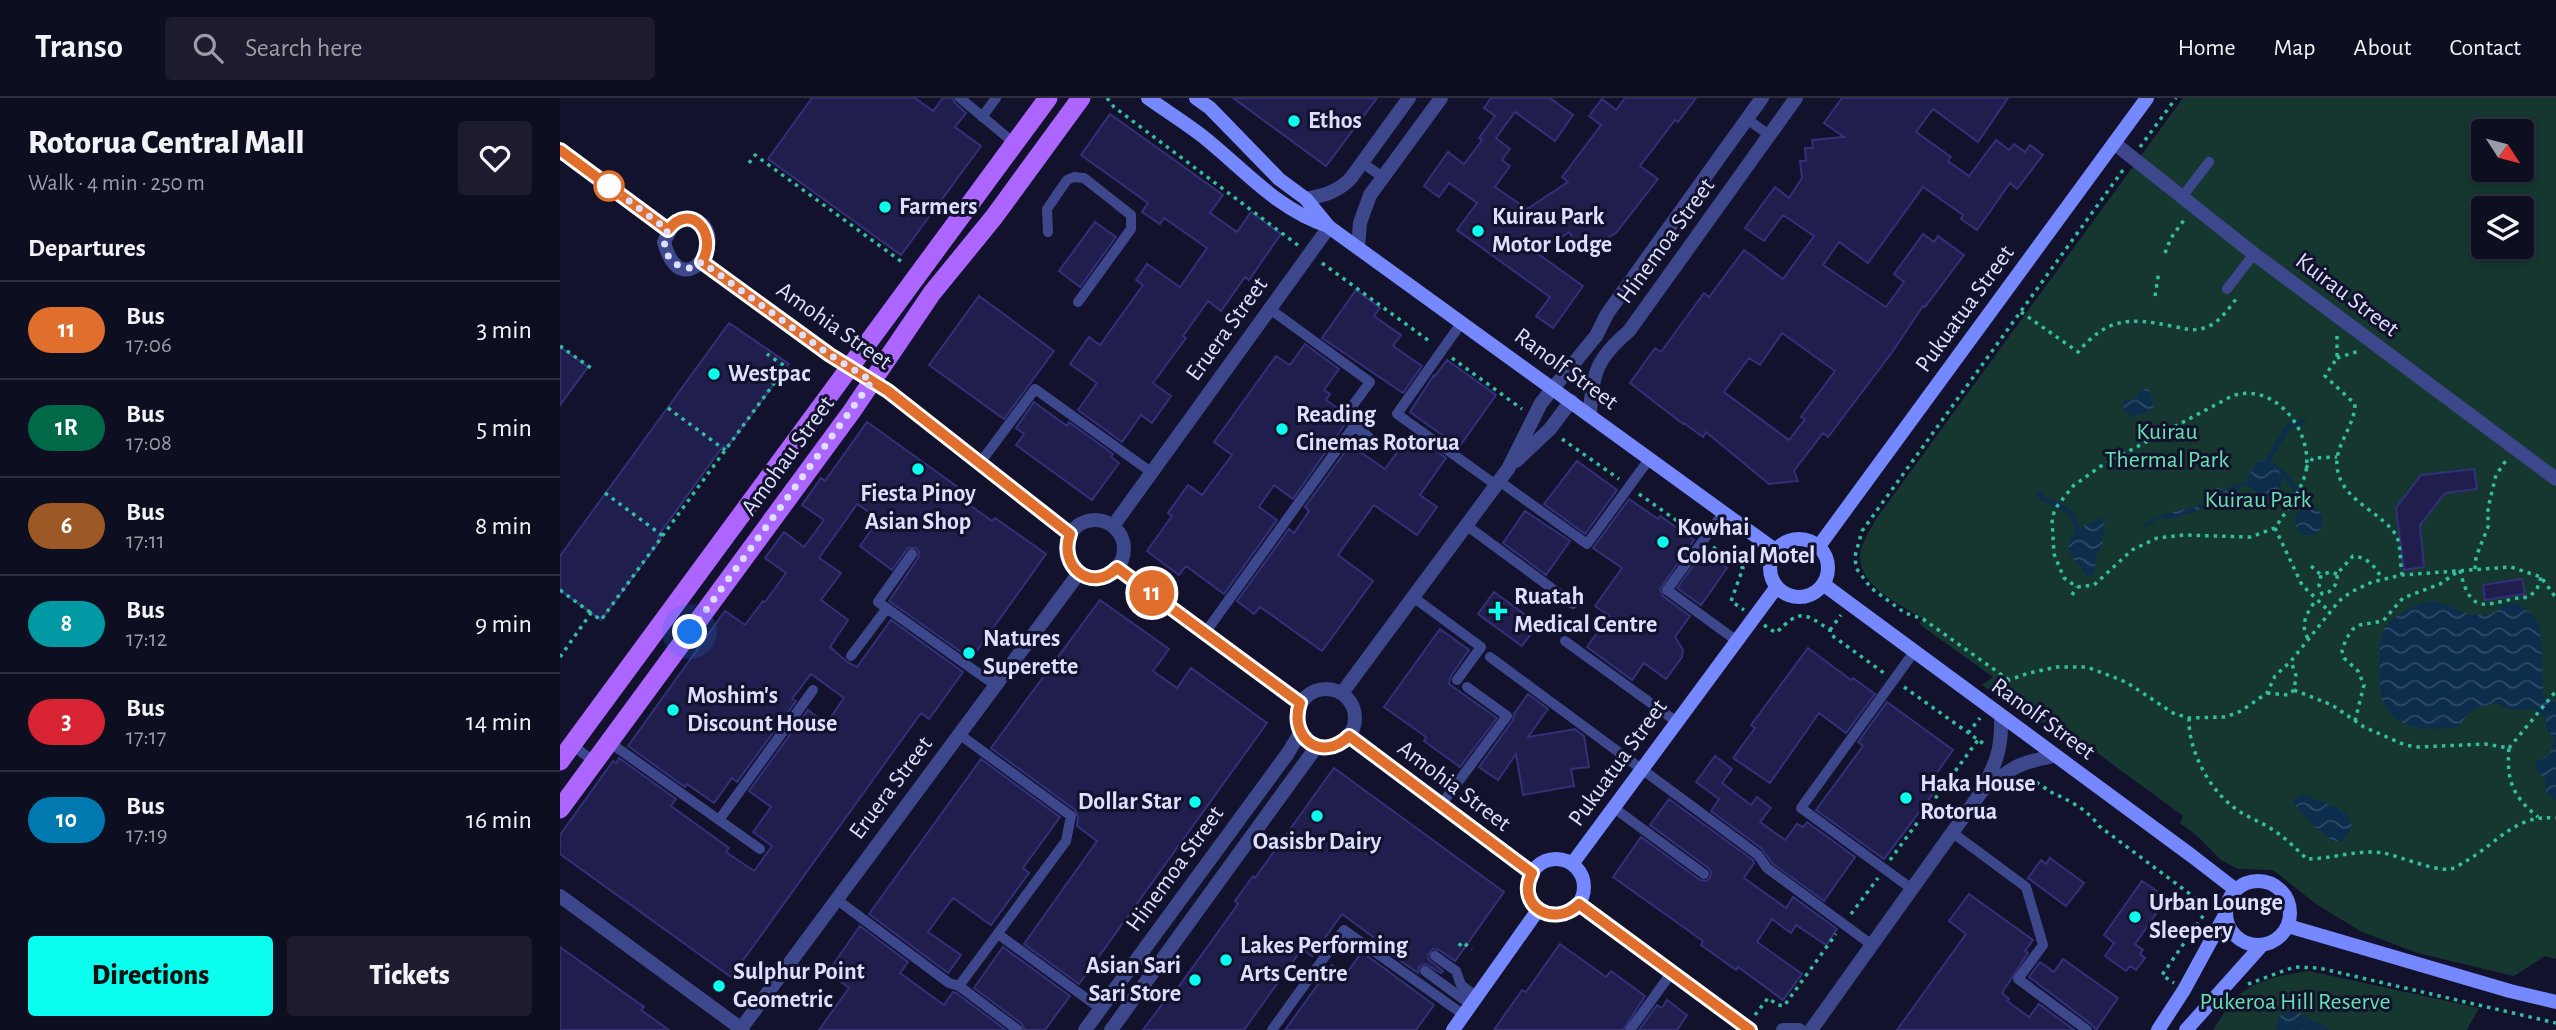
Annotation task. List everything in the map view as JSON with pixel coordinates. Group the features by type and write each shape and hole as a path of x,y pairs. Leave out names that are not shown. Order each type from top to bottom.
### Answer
{"main road":[{"name":"Amohau Street","path":"560,761 1048,98"},
{"name":"Amohau Street","path":"560,809 872,381 932,293 994,217 1081,98"},
{"name":"Ranolf Street","path":"1147,98 1202,135 1283,205 1309,220 1329,227"},
{"name":"Ranolf Street","path":"1196,98 1210,108 1279,179 1306,199 1329,227 1775,550"},
{"name":"Pukuatua Street","path":"1819,546 2147,98"},
{"path":"1795,539 1812,541 1819,546 1828,565 1823,584 1811,595 1786,595 1776,587 1769,568 1775,550 1787,541 1795,539"},
{"name":"Ranolf Street","path":"1823,584 2236,890"},
{"name":"Pukuatua Street","path":"1572,864 1776,587"},
{"path":"1555,859 1572,864 1578,869 1584,882 1583,897 1579,904 1565,915 1546,914 1538,910 1528,893 1527,886 1532,873 1538,866 1555,859"},
{"path":"2158,1030 2184,990 2236,890 2255,881 2276,886 2289,904 2290,915 2288,926 2282,935 2273,942 2262,945 2241,940 2232,932 2226,913"},
{"path":"1453,1030 1538,910"},
{"path":"2288,926 2556,1002"},
{"path":"2186,1030 2262,945"}],"street":[{"path":"1306,199 1328,194 1342,187 1409,98"},
{"path":"1358,248 1364,208 1383,177 1441,98"},
{"name":"Hinemoa Street","path":"1342,693 1501,478 1542,403 1596,336 1607,314 1762,98"},
{"name":"Hinemoa Street","path":"1590,414 1593,378 1603,355 1629,331 1796,98"},
{"name":"Kuirau Street","path":"2114,143 2254,254 2556,479"},
{"path":"560,150 668,230"},
{"path":"683,218 699,224 708,238 707,253 702,262 686,269 671,261 664,242 668,230 683,218"},
{"name":"Eruera Street","path":"1112,526 1329,227"},
{"name":"Amohia Street","path":"702,262 872,381 1070,534"},
{"name":"Hinemoa Street","path":"1501,478 1550,429 1571,401"},
{"path":"1098,520 1112,526 1123,540 1124,553 1117,568 1099,578 1079,573 1067,557 1070,534 1084,522 1098,520"},
{"path":"1117,568 1300,703"},
{"name":"Eruera Street","path":"741,1029 1079,573"},
{"path":"1328,688 1342,693 1352,704 1355,713 1354,727 1349,736 1335,746 1317,746 1300,733 1297,723 1300,703 1315,690 1328,688"},
{"path":"1811,1030 1983,792 1999,755 2002,742 2001,717"},
{"name":"Hinemoa Street","path":"1085,1030 1300,733"},
{"name":"Amohia Street","path":"1349,736 1532,873"},
{"name":"Hinemoa Street","path":"1111,1030 1317,746"},
{"path":"1983,792 2013,766 2054,756"},
{"path":"560,896 741,1029"},
{"path":"1579,904 1750,1030"},
{"path":"1783,1030 1799,1030"}],"lane":[{"path":"960,98 1014,143"},
{"path":"982,117 996,98"},
{"path":"1747,119 1769,135"},
{"path":"2182,197 2209,162"},
{"path":"1362,163 1383,177"},
{"path":"1048,232 1047,209 1067,180 1074,177 1084,178 1131,215 1132,229 1078,302"},
{"path":"2227,289 2254,254"},
{"path":"1270,309 1370,382 1353,405"},
{"path":"1462,322 1397,414 1501,478 1587,544 1650,458"},
{"path":"1596,336 1611,346"},
{"path":"980,463 1035,389 1152,472"},
{"path":"1205,633 1354,426 1369,437"},
{"path":"1724,512 1667,590 1737,641"},
{"path":"1466,525 1573,604"},
{"path":"912,554 878,601 995,685"},
{"path":"1413,597 1481,647 1457,680"},
{"path":"851,656 887,608"},
{"path":"1565,640 1677,722"},
{"path":"1912,889 1801,808 1914,652"},
{"path":"1490,657 1758,855 1767,868 1872,945"},
{"path":"1441,804 1507,716 1467,687"},
{"path":"719,820 813,690"},
{"path":"959,734 1071,816 1066,841 959,986"},
{"path":"609,742 760,849"},
{"path":"572,745 594,762"},
{"path":"1614,808 1704,874"},
{"path":"1953,833 2026,887 2043,945 2018,979 2087,1030"},
{"path":"1188,891 1205,903"},
{"path":"836,900 1018,1030"},
{"path":"1272,1030 1344,930 1471,1006"},
{"path":"998,934 1101,1009"},
{"path":"1435,956 1456,971 1471,1006"},
{"path":"1424,971 1471,1006"},
{"path":"1630,1030 1672,972"}],"path":[{"path":"1107,98 1114,107 1295,243"},
{"path":"2010,680 1923,619 1905,613 1867,584 1856,568 1855,556 1862,531 2176,98"},
{"path":"749,163 755,155 902,262"},
{"path":"2165,254 2171,238 2183,220"},
{"path":"1324,264 1527,412"},
{"path":"2155,296 2159,271"},
{"path":"2021,312 2078,352 2095,333 2123,322 2151,322 2189,330 2203,329 2219,319 2239,294"},
{"path":"2337,334 2337,358 2325,376 2355,404 2355,412 2337,457 2337,469 2343,484 2397,538 2402,575"},
{"path":"560,345 591,368"},
{"path":"2337,358 2361,350"},
{"path":"560,590 601,620 786,368 767,354"},
{"path":"2245,391 2256,392 2271,399 2294,418 2306,452 2306,468 2295,498 2275,528 2251,537 2176,535 2157,538 2132,550 2094,585 2077,587 2064,578 2054,554 2052,519 2055,509 2073,486 2101,466 2245,391"},
{"path":"668,408 726,450"},
{"path":"1556,434 1743,568 1731,601 1741,608"},
{"path":"2475,569 2476,557 2488,527 2488,508 2496,475 2514,449"},
{"path":"2306,468 2313,458 2337,457"},
{"path":"605,494 663,536"},
{"path":"2275,528 2302,585 2330,612"},
{"path":"2308,638 2304,632 2305,618 2316,600 2334,587 2337,573 2348,559 2357,556 2375,566 2382,579"},
{"path":"2311,566 2321,575"},
{"path":"1998,694 2010,680 2029,673 2057,667 2087,667 2126,682 2159,705 2189,718 2226,717 2241,711 2267,693 2275,676 2291,661 2330,612 2351,592 2382,579 2402,575 2511,567 2541,577 2556,598"},
{"path":"2460,570 2467,595 2487,605 2510,598 2529,597 2537,589 2541,577"},
{"path":"2355,721 2364,685 2358,671 2344,658 2342,651 2346,639 2353,629 2360,625 2383,621 2403,598 2440,584 2460,570"},
{"path":"2321,575 2337,573"},
{"path":"2321,575 2319,585 2322,594"},
{"path":"2550,587 2556,582"},
{"path":"1862,590 1867,584"},
{"path":"2072,595 2077,587"},
{"path":"561,654 591,613"},
{"path":"1765,626 1776,633 1798,615 1804,615 1830,630 1830,634 1991,750"},
{"path":"1830,630 1838,619"},
{"path":"2267,693 2288,695 2294,690 2297,676 2291,661"},
{"path":"2294,690 2332,705 2355,721 2390,738 2418,747 2485,744 2509,748"},
{"path":"2538,817 2528,808 2511,783 2509,748 2556,691"},
{"path":"2189,718 2194,748 2213,787 2232,806 2286,839 2307,859 2380,853 2451,869 2476,855 2497,837 2538,817 2556,818"},
{"path":"1968,733 1977,721"},
{"path":"1754,1015 1768,998 1784,1006 1978,740"},
{"path":"2028,778 2055,794 2064,796 2094,818 2099,826 2206,906 2205,913 2161,975 2175,984"},
{"path":"1460,943 1472,949"},
{"path":"2243,985 2294,967 2319,968 2556,1023"}],"green space":[{"name":"Kuirau Park","path":"2183,98 2556,98 2556,959 2545,956 2514,976 2417,953 2360,931 2316,904 2273,870 2238,869 2221,860 2180,823 2183,816 2052,720 2039,724 1982,685 1993,677 1919,624 1923,619 1892,601 1873,585 1861,566 1860,554 1876,519"},
{"name":"Pukeroa Hill Reserve","path":"2309,971 2479,1008 2467,1030 2213,1030 2232,1001 2247,989 2273,978"}],"water":[{"path":"2149,388 2154,407 2133,417 2124,411 2123,401 2134,399 2141,390"},
{"path":"2268,460 2277,466 2281,473 2281,492 2265,499 2247,485 2241,486 2226,508 2210,506 2173,519 2160,518 2145,527 2152,519 2161,515 2207,502 2216,496 2217,486 2224,491 2237,484 2247,483 2249,474 2258,461"},
{"path":"2309,507 2319,511 2323,521 2319,531 2309,535 2299,531 2295,521 2299,511"},
{"path":"2105,517 2102,547 2097,553 2094,574 2087,576 2070,553 2070,539 2079,529"},
{"path":"2430,601 2476,615 2496,612 2501,606 2513,603 2531,613 2539,625 2543,692 2556,703 2556,801 2546,793 2545,779 2536,770 2536,762 2550,754 2555,739 2547,730 2546,718 2535,709 2510,710 2495,703 2469,713 2459,726 2439,729 2406,724 2389,712 2382,698 2380,684 2382,633 2396,617"},
{"path":"2303,795 2345,813 2352,823 2349,833 2342,841 2332,841 2294,804 2293,800"},
{"path":"2290,1011 2331,1030 2277,1030 2281,1014"}],"building":[{"name":"Farmers","path":"812,98 915,98 933,111 943,98 953,98 966,113 955,127 981,146 901,255 768,159"},
{"name":"Ethos","path":"1233,98 1377,98 1326,166"},
{"path":"1491,98 1550,98 1573,115 1555,141 1515,112 1496,138 1510,149 1502,160 1510,166 1495,187 1527,209 1568,182 1562,177 1601,125 1589,116 1602,99 1616,110 1625,98 1696,98 1678,122 1675,120 1640,166 1658,179 1616,233 1582,253 1569,232 1538,254 1583,286 1553,328 1536,316 1550,297 1457,230 1477,203 1449,183 1439,197 1424,186 1448,152 1464,164 1482,140 1479,138 1495,116 1484,108"},
{"path":"1842,98 2008,98 1978,142 1933,109 1916,132 1951,157 1948,161 1969,176 1996,140 2009,150 2014,144 2025,152 2030,145 2043,155 2017,189 2010,183 1977,230 1961,219 1963,215 1923,187 1868,263 1839,242 1823,265 1886,307 1904,282 1894,274 1923,234 1934,242 1938,236 1964,255 1925,307 1923,306 1893,351 1828,437 1823,433 1794,471 1798,481 1769,484 1706,432 1703,437 1630,383 1655,348 1661,352 1704,293 1709,297 1744,250 1783,279 1814,236 1783,215 1764,241 1745,228 1775,187 1789,198 1802,178 1800,161 1806,161 1805,148 1813,148 1812,140 1844,137 1824,123","holes":["1782,333 1835,371 1801,417 1805,419 1789,440 1724,392 1749,358 1760,365"]},
{"path":"1110,114 1223,195 1210,213 1237,232 1251,212 1281,234 1249,280 1245,277 1221,311 1208,301 1183,336 1186,338 1153,383 1171,396 1152,423 1141,415 1122,442 1078,410 1097,383 1070,364 1089,337 1100,345 1143,285 1136,280 1147,264 1180,287 1207,248 1164,218 1160,224 1142,212 1148,203 1081,155"},
{"path":"1095,222 1116,237 1080,287 1059,271"},
{"path":"1356,290 1380,308 1374,316 1401,335 1393,346 1422,366 1403,393 1322,338"},
{"path":"979,296 1054,351 1004,419 929,365"},
{"path":"729,323 789,364 726,449 723,446 658,536 661,539 601,620 560,590 560,556"},
{"path":"1305,344 1339,369 1324,390 1330,394 1326,400 1350,417 1293,499 1274,485 1259,507 1277,520 1224,594 1186,566 1179,575 1147,551 1172,516 1168,513 1188,485 1202,495 1232,455 1214,442 1276,356 1290,365"},
{"path":"560,347 588,367 560,405"},
{"path":"1447,360 1496,395 1459,447 1410,412"},
{"path":"1034,402 1067,426 1069,422 1113,454 1111,457 1119,463 1092,500 1016,445 1024,434 1016,428"},
{"path":"867,422 959,488 954,494 992,521 995,518 1046,554 971,659 889,601 918,558 919,552 916,548 908,548 892,570 860,546 879,519 857,504 819,558 841,573 821,600 848,620 830,647 857,667 891,620 963,672 929,719 921,713 731,977 560,854 560,835 613,761 616,763 619,758 676,799 671,806 729,848 726,852 754,871 772,846 753,832 771,807 749,791 808,710 826,724 844,698 811,674 792,699 796,701 737,782 732,778 714,803 687,784 685,787 628,746 725,611 745,625 763,601 765,602 786,573 765,558 784,532 804,547 824,520 802,505 821,478 825,481"},
{"path":"1411,433 1446,458 1420,495 1437,507 1417,535 1374,505 1338,555 1373,581 1322,651 1260,607 1254,614 1237,601 1289,529 1294,533 1309,511 1305,507 1350,445 1385,469"},
{"path":"1577,461 1617,490 1585,534 1544,504"},
{"path":"2474,469 2477,489 2445,493 2420,525 2424,567 2404,570 2396,508 2421,475"},
{"path":"1629,499 1658,519 1660,516 1694,540 1660,589 1663,596 1690,616 1675,637 1683,650 1682,657 1666,679 1644,663 1632,680 1587,647 1609,616 1595,606 1622,568 1593,548"},
{"path":"1525,511 1570,541 1546,575 1503,543"},
{"path":"1704,551 1727,568 1701,605 1677,588"},
{"path":"2522,579 2525,594 2485,600 2483,585"},
{"path":"1494,592 1538,624 1522,646 1478,614"},
{"path":"1100,600 1169,649 1153,671 1177,688 1191,668 1267,723 1079,984 1024,944 1097,841 1077,826 1078,817 1075,810 991,748"},
{"path":"1440,629 1469,650 1451,676 1449,684 1497,718 1460,767 1424,741 1426,737 1384,707"},
{"path":"1808,648 1875,694 1846,733 1819,713 1770,783 1733,758 1755,728 1751,725"},
{"path":"1528,694 1548,709 1528,737 1575,729 1584,736 1589,767 1571,769 1574,786 1523,795 1516,754 1498,780 1479,767"},
{"name":"Haka House Rotorua","path":"1887,702 1953,750 1931,781 1938,787 1884,859 1816,810 1863,746 1858,742"},
{"path":"1715,756 1732,769 1722,783 1751,805 1757,797 1771,808 1760,822 1785,840 1797,824 1803,827 1807,822 1855,857 1824,901 1772,863 1762,849 1711,811 1719,799 1696,782"},
{"path":"981,759 1060,817 1023,868 1029,873 991,925 953,898 928,932 961,955 948,973 869,914"},
{"path":"1334,768 1504,892 1455,961 1433,949 1428,955 1429,960 1443,971 1441,973 1425,964 1419,967 1418,973 1371,940 1373,937 1342,914 1312,956 1302,949 1244,1030 1143,1030 1174,988 1177,989 1238,904 1235,901 1253,876 1255,878"},
{"path":"1669,799 1753,860 1754,863 1744,878 1786,908 1793,897 1837,929 1826,945 1796,925 1791,933 1772,919 1757,942 1802,974 1783,1000 1738,967 1736,970 1701,945 1703,941 1613,877 1641,837 1700,880 1706,881 1710,878 1711,872 1708,868 1650,825"},
{"path":"2050,858 2084,883 2066,906 2028,878 2041,860 2046,864"},
{"name":"Urban Lounge Sleepery","path":"2142,881 2167,898 2135,944 2143,950 2140,954 2145,958 2136,970 2130,966 2126,971 2105,956 2114,943 2104,935"},
{"path":"1969,894 2033,940 2025,951 2028,953 2002,993 2009,999 2007,1001 2029,1017 2039,1004 2074,1030 1897,1030 1966,934 1949,921"},
{"path":"860,926 908,962 900,973 944,1005 953,992 956,993 1006,1030 819,1030 849,988 828,972"},
{"path":"1560,944 1606,977 1611,971 1645,996 1623,1030 1494,1030 1522,990 1526,992"},
{"path":"560,947 644,1007 641,1010 669,1030 560,1030"},
{"path":"1003,947 1070,996 1045,1030 1025,1030 1022,1024 974,988"},
{"path":"1362,952 1434,1005 1416,1030 1285,1030 1332,965 1345,975"},
{"path":"2063,959 2118,998 2096,1030 2029,977 2040,962 2054,972"},
{"path":"1667,1000 1687,1015 1677,1030 1639,1030 1657,1005 1662,1008"}],"waterway":[{"path":"2268,460 2289,425 2303,422"},
{"path":"2282,472 2308,505"},
{"path":"2038,493 2072,515 2078,529"}],"bus line":[{"name":"11","path":"560,150 668,230 683,218 699,224 705,230 709,244 702,262 830,355 888,391 1070,534 1067,557 1079,573 1099,578 1117,568 1300,703 1297,723 1300,733 1309,743 1327,748 1345,741 1349,736 1532,873 1527,886 1528,893 1538,910 1556,916 1565,915 1579,904 1750,1030"}],"place":[{"name":"Ethos","path":"1294,121"},
{"name":"Farmers","path":"885,207"},
{"name":"Kuirau Park Motor Lodge","path":"1478,231"},
{"name":"Westpac","path":"714,374"},
{"name":"Reading Cinemas Rotorua","path":"1282,429"},
{"name":"Fiesta Pinoy Asian Shop","path":"918,469"},
{"name":"Kowhai Colonial Motel","path":"1663,542"},
{"name":"Ruatah Medical Centre","path":"1498,611"},
{"name":"Natures Superette","path":"969,653"},
{"name":"Moshim's Discount House","path":"673,710"},
{"name":"Haka House Rotorua","path":"1906,798"},
{"name":"Dollar Star","path":"1195,802"},
{"name":"Oasisbr Dairy","path":"1317,816"},
{"name":"Urban Lounge Sleepery","path":"2135,917"},
{"name":"Lakes Performing Arts Centre","path":"1226,960"},
{"name":"Asian Sari Sari Store","path":"1195,980"},
{"name":"Sulphur Point Geometric","path":"719,986"}],"route":[{"path":"609,186 668,230 664,242 668,256 675,264 686,269 702,262 830,355 872,381 690,632"}],"park label":[{"name":"Kuirau Thermal Park","path":"2167,446"}]}
